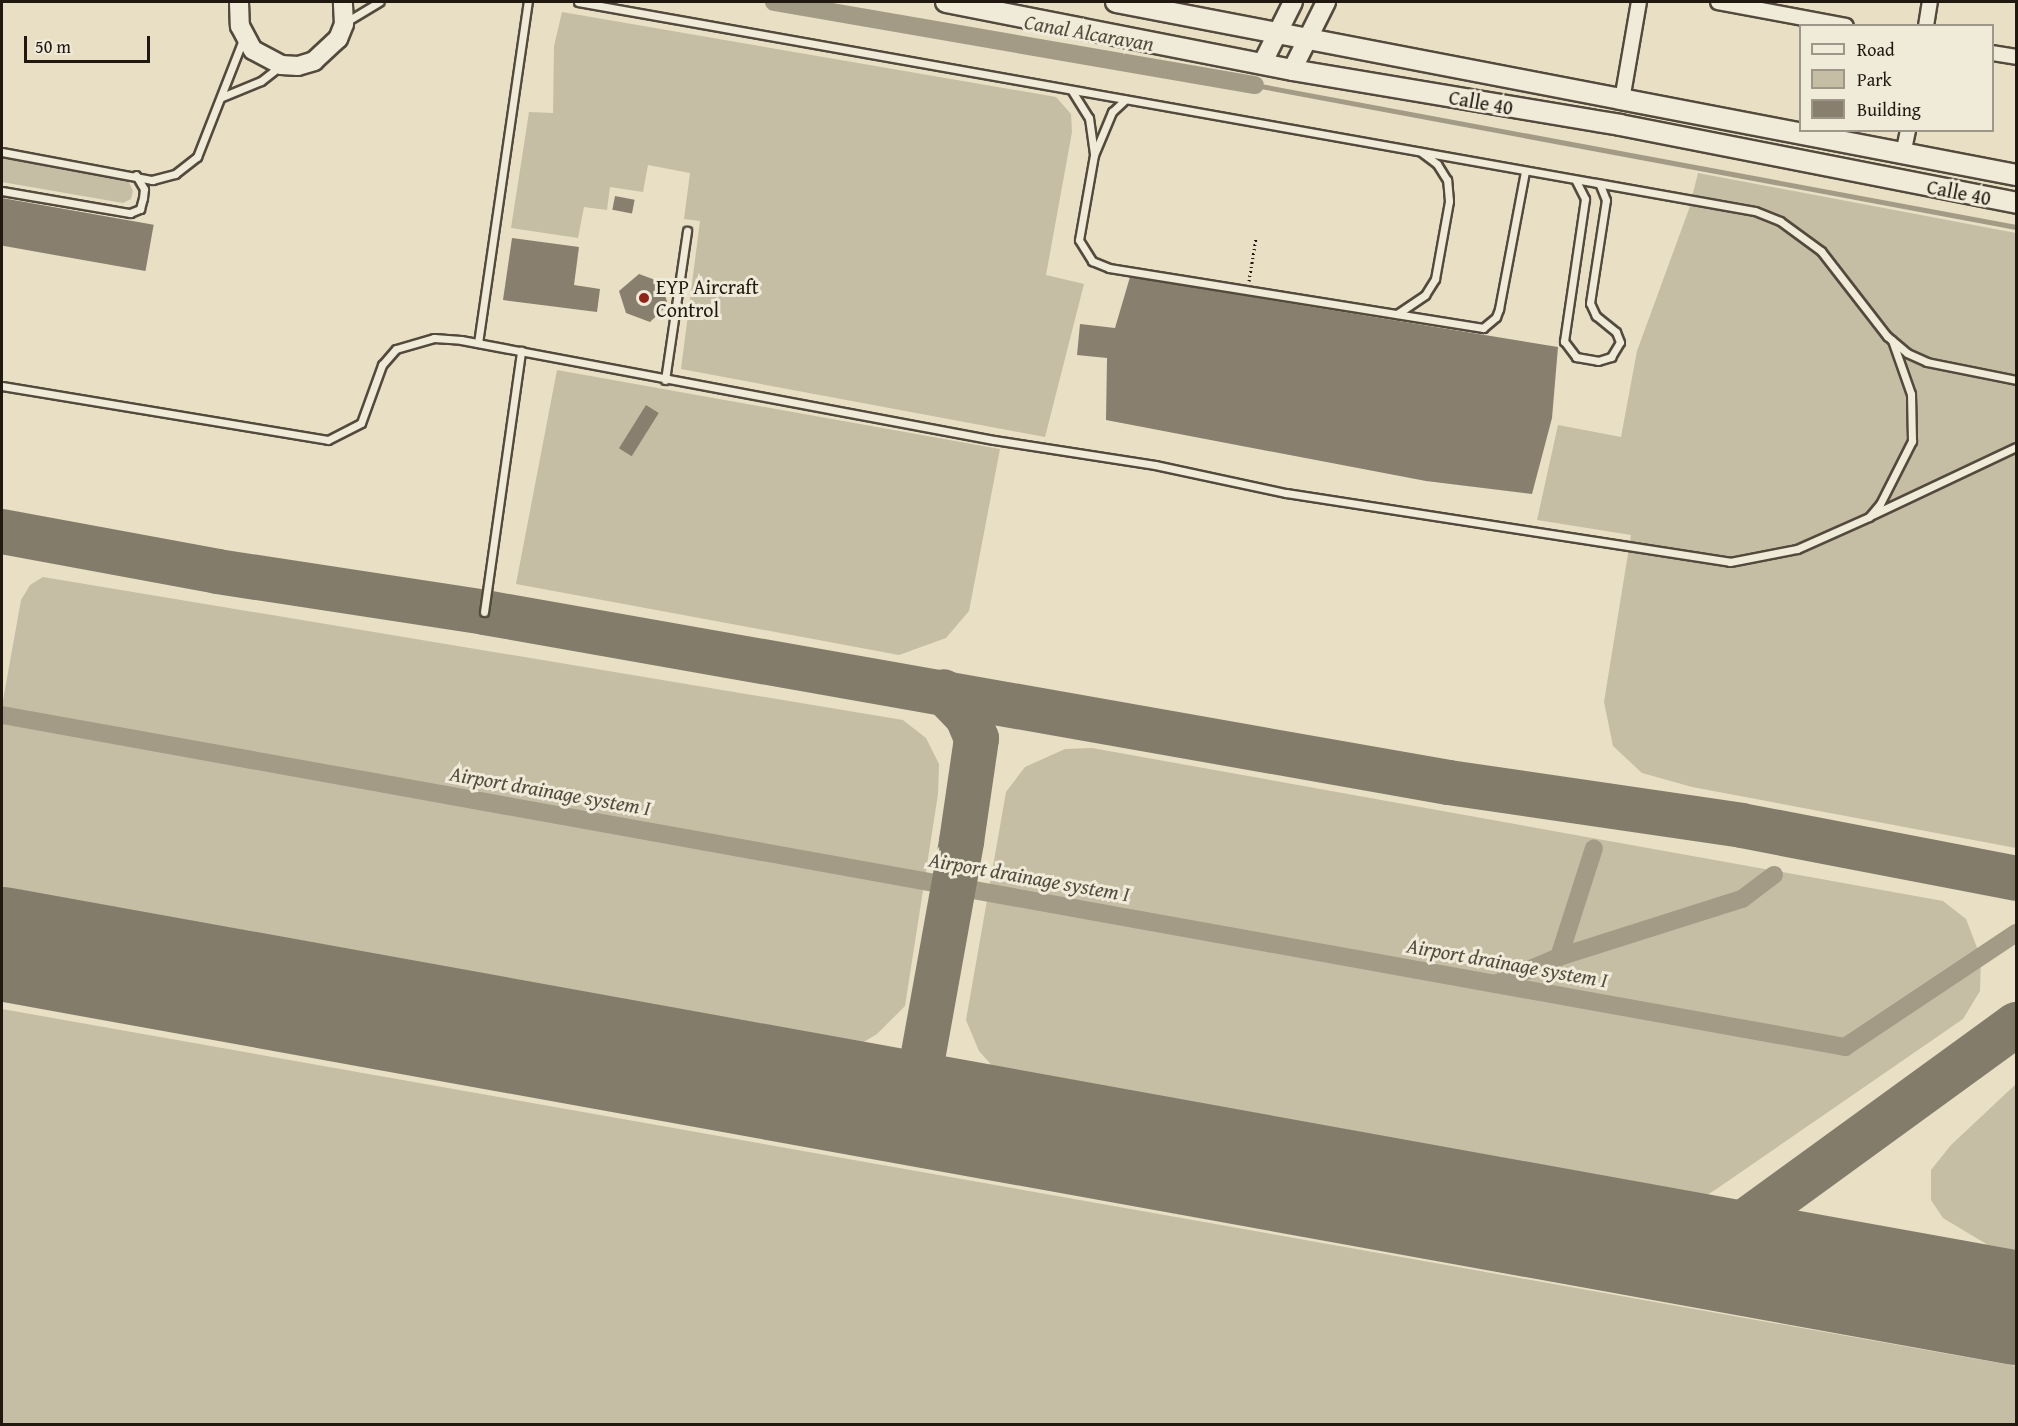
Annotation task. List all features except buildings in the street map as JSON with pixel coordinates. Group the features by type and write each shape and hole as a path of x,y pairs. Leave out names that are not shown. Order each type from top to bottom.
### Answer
{"main road":[{"name":"Calle 40","path":"946,2 1292,70 1620,125 2016,203"},
{"name":"Calle 40","path":"1116,2 1278,31 1622,100 2016,175"}],"street":[{"path":"238,2 244,37 260,55 281,65 314,61 338,39 344,24 343,2"},
{"path":"1262,64 1293,2"},
{"path":"1292,70 1326,2"},
{"path":"1622,100 1640,2"},
{"path":"1718,2 1835,24"},
{"path":"1926,24 1930,2"},
{"path":"1994,53 2016,57"},
{"path":"1903,154 1908,132"}],"lane":[{"path":"344,24 379,2"},
{"path":"478,343 528,2"},
{"path":"578,2 1755,211 1780,221 1821,251 1892,340 1908,353 1927,362 2016,380"},
{"path":"2,152 164,178 197,157 222,97 228,69 244,37"},
{"path":"222,97 261,81 281,65"},
{"path":"1072,91 1089,118 1094,154"},
{"path":"1125,100 1112,112 1094,154 1079,232 1081,247 1092,261 1109,268 1397,314 1475,329 1491,324 1499,309 1525,171"},
{"path":"1397,314 1431,288 1449,201 1447,180 1437,164 1420,151"},
{"path":"2,191 130,213 140,209 143,198 144,189 136,175"},
{"path":"1576,181 1585,199 1564,341 1576,357 1598,361 1611,357 1620,342 1616,332 1596,316 1590,303 1606,200 1600,185"},
{"path":"665,380 687,231"},
{"path":"2,386 328,440 361,423 382,365 396,349 434,338 478,343 994,441 1155,465 1286,493 1703,560 1730,562 1797,549 2016,447"},
{"path":"1869,517 1900,470 1912,441 1911,394 1892,340"},
{"path":"484,612 521,351"}],"path":[{"path":"1248,290 1256,238"}],"green space":[{"path":"562,12 1056,97 1071,114 1072,132 1046,275 1084,284 1045,437 681,369 700,221 684,219 690,173 648,165 643,192 610,187 607,210 584,207 578,238 511,228 529,112 553,113 554,46"},
{"path":"6,157 74,167 128,180 133,191 131,199 123,203 2,182 2,159"},
{"path":"1698,173 2016,233 2016,848 1692,787 1642,773 1613,746 1604,702 1631,535 1537,520 1558,425 1621,437 1637,351 1689,209"},
{"path":"557,370 1000,449 969,611 946,638 899,655 516,584"},
{"path":"43,577 903,720 926,738 939,764 938,794 905,1006 877,1034 857,1046 826,1053 287,951 2,905 2,706 21,600 30,585"},
{"path":"1092,748 1943,901 1966,919 1981,958 1980,991 1963,1019 1715,1190 1705,1196 1688,1198 1532,1167 1004,1079 979,1051 966,1020 1006,792 1025,767 1065,749"},
{"path":"2,1009 2016,1366 2016,1424 2,1424"},
{"path":"2016,1084 2016,1250 1988,1245 1943,1218 1931,1200 1931,1170 1951,1145"}],"waterway":[{"name":"Canal Alcaravan","path":"774,2 1255,85"},
{"path":"1255,85 2016,227"},
{"name":"Airport drainage system I","path":"2,715 1845,1047 2016,933"},
{"path":"1495,984 1559,957 1594,848"},
{"path":"1559,957 1742,899 1774,875"}],"taxiway":[{"path":"2,531 217,571 484,612 1448,782 1741,825 2016,878"},
{"path":"869,1103 889,1097 909,1083 921,1064 961,841 976,738 966,715 943,691"},
{"path":"1689,1250 1724,1236 2016,1024"},
{"path":"921,1064 935,1101 958,1119"}],"runway":[{"path":"2,944 2016,1308"}],"place":[{"name":"EYP Aircraft Control","path":"644,298"}]}
